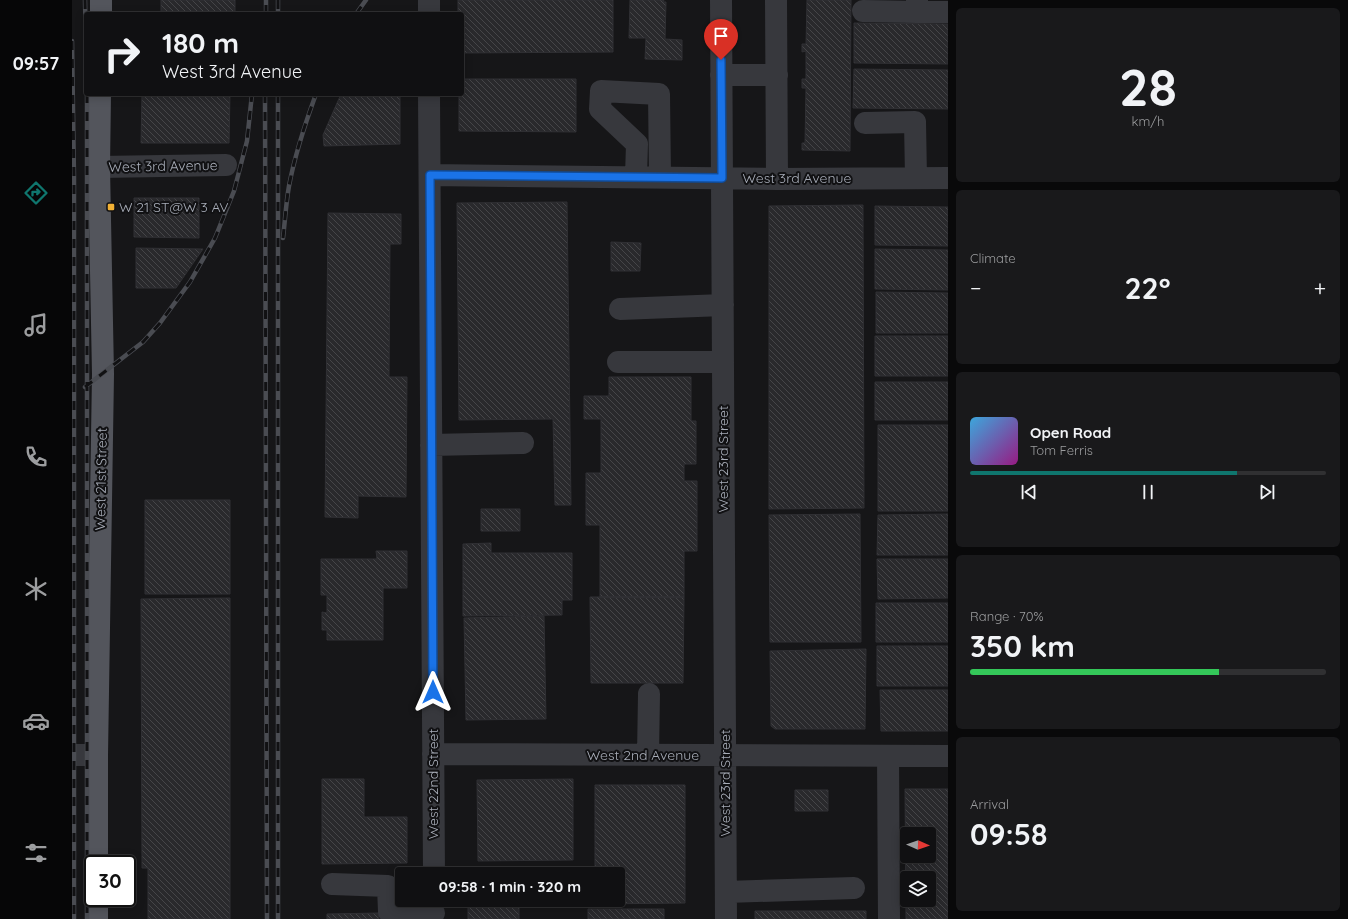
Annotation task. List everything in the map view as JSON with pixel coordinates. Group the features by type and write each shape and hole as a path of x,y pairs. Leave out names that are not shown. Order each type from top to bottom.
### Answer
{"main road":[{"path":"101,0 101,12"},
{"name":"West 21st Street","path":"97,855 102,374 99,167 100,96"},
{"path":"97,907 97,919"}],"street":[{"path":"429,0 429,12"},
{"name":"West 23rd Street","path":"721,0 726,919"},
{"path":"776,0 776,179"},
{"path":"863,11 917,6 948,12"},
{"path":"721,75 777,75"},
{"path":"636,176 637,144 600,109 601,91 659,94 660,177"},
{"name":"West 22nd Street","path":"429,96 434,867"},
{"path":"865,123 915,122 916,178"},
{"name":"West 3rd Avenue","path":"99,167 226,165"},
{"name":"West 3rd Avenue","path":"430,175 636,176 776,179 948,178"},
{"path":"620,309 723,305"},
{"path":"618,362 723,362"},
{"path":"431,445 523,442"},
{"path":"648,755 649,694"},
{"name":"West 2nd Avenue","path":"433,754 948,756"},
{"path":"72,755 97,755"},
{"path":"888,756 889,919"},
{"path":"332,884 388,886 389,912 434,911"},
{"path":"726,892 854,888"}],"building":[{"path":"161,0 235,0 235,12 161,12"},
{"path":"458,0 613,0 613,52 464,53 464,12 458,12"},
{"path":"630,0 664,0 663,2 666,2 665,39 682,40 682,60 645,59 646,38 629,38"},
{"path":"807,0 851,0 850,151 802,150 802,143 805,143 806,88 802,88 802,79 806,79 806,51 802,52 802,44 806,44"},
{"path":"854,23 948,24 948,64 854,63"},
{"path":"854,69 948,70 948,109 853,108"},
{"path":"464,79 576,79 576,132 459,131 459,96 464,96"},
{"path":"142,96 230,96 229,143 141,143"},
{"path":"340,96 400,96 400,144 324,146 323,135"},
{"path":"134,198 199,198 199,238 134,237"},
{"path":"567,202 571,505 555,505 553,419 459,420 457,203"},
{"path":"863,205 864,508 769,509 769,206"},
{"path":"875,206 948,207 948,246 875,245"},
{"path":"328,213 401,214 401,244 390,244 389,377 407,377 406,497 358,496 358,518 325,517"},
{"path":"611,242 641,243 640,271 611,271"},
{"path":"136,248 203,249 176,288 136,288"},
{"path":"875,249 948,250 948,290 875,289"},
{"path":"876,292 948,293 948,333 876,333"},
{"path":"875,336 948,336 948,376 875,376"},
{"path":"609,377 691,377 691,421 696,421 696,464 684,464 684,481 697,481 697,551 684,551 684,597 600,597 600,525 586,525 586,473 601,473 601,419 584,419 584,396 609,396"},
{"path":"875,382 948,382 948,420 875,420"},
{"path":"878,425 948,425 948,511 878,511"},
{"path":"145,500 230,500 230,594 145,594"},
{"path":"481,509 520,509 520,531 481,531"},
{"path":"860,514 861,642 770,642 769,515"},
{"path":"948,514 948,555 877,555 878,515"},
{"path":"491,543 491,553 572,553 572,600 562,600 562,615 463,616 463,544"},
{"path":"376,551 407,551 407,588 383,588 383,640 327,640 327,630 322,630 322,612 327,613 327,595 321,595 321,559 377,559"},
{"path":"877,559 948,559 948,598 878,599"},
{"path":"590,597 684,597 683,683 591,683"},
{"path":"230,598 230,919 148,919 148,868 142,868 141,599"},
{"path":"876,603 948,603 948,642 876,642"},
{"path":"544,616 546,719 466,720 464,618"},
{"path":"877,646 948,646 948,686 877,686"},
{"path":"866,649 865,729 775,729 771,726 770,651"},
{"path":"880,690 948,690 948,731 881,731"},
{"path":"322,779 364,779 364,817 407,817 407,863 322,864"},
{"path":"573,779 573,860 478,861 477,780"},
{"path":"595,785 685,785 685,903 625,904 625,867 595,867"},
{"path":"905,789 948,789 948,919 906,919 906,907 936,907 936,871 906,871 906,863 936,863 936,827 905,827"},
{"path":"795,790 828,790 828,811 795,811"},
{"path":"468,907 519,907 519,919 468,919"},
{"path":"588,909 664,909 664,919 588,919"},
{"path":"755,911 866,911 866,919 755,919"},
{"path":"379,913 379,919 327,919 327,914"}],"railway":[{"path":"85,0 85,12"},
{"path":"266,0 266,12"},
{"path":"278,0 278,12"},
{"path":"357,12 366,0"},
{"path":"72,41 74,177 74,919"},
{"path":"87,96 87,919"},
{"path":"85,387 143,342 160,323 190,282 215,238 234,191 247,141 252,96"},
{"path":"265,96 267,919"},
{"path":"278,96 278,919"},
{"path":"283,238 291,174 315,96"}],"place":[{"name":"W 21 ST@W 3 AV","path":"111,207"}],"route":[{"path":"433,692 430,175 722,178 721,60"}]}
